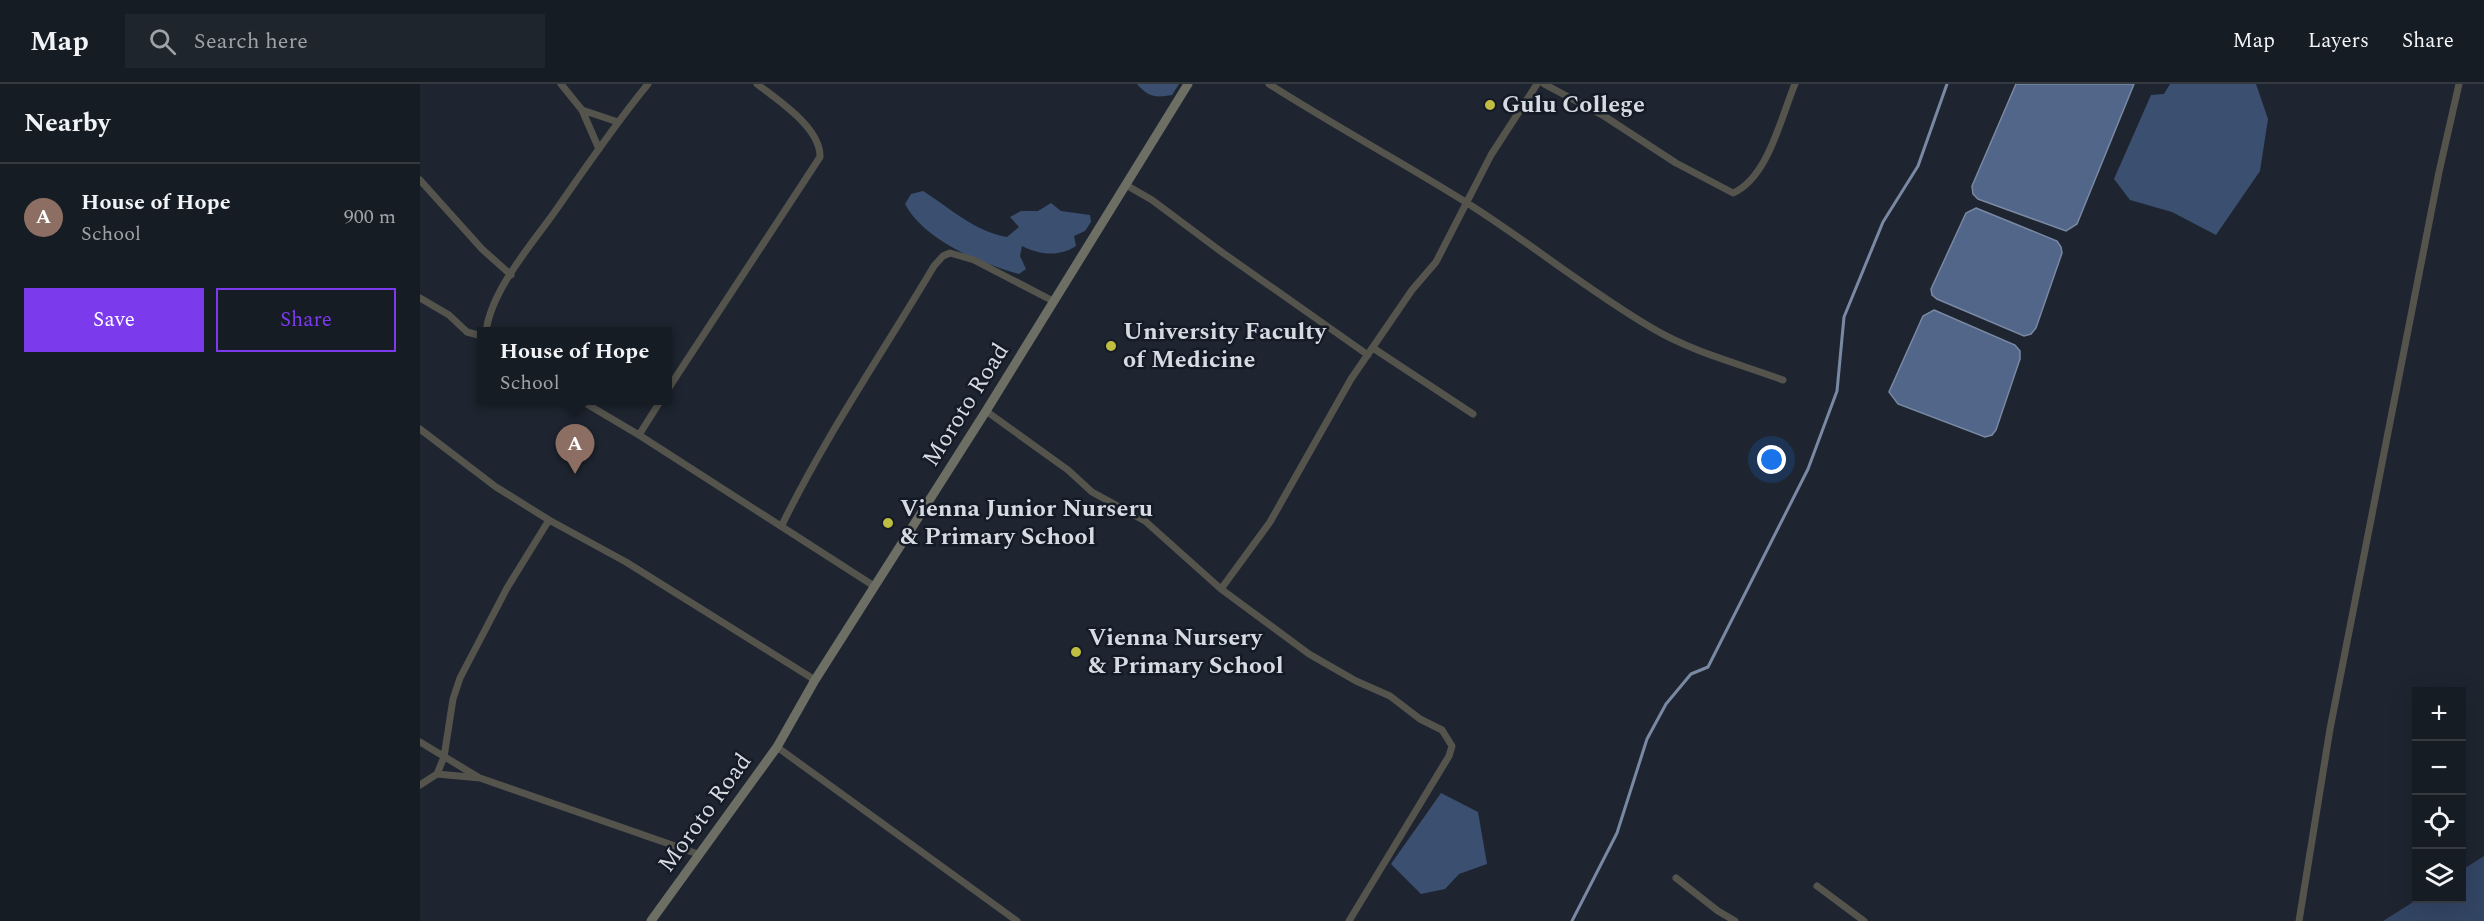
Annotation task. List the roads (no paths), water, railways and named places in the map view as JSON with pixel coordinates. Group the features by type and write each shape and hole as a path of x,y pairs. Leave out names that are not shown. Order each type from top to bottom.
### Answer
{"main road":[{"name":"Moroto Road","path":"651,921 777,747 815,680 986,411 1188,84"}],"street":[{"path":"561,84 582,110 599,149"},
{"path":"487,327 489,315 510,275 618,122 648,84"},
{"path":"672,383 820,157 819,148 811,132 786,106 758,84"},
{"path":"1269,84 1335,126 1468,204 1560,268 1654,329 1684,344 1783,380"},
{"path":"1221,588 1270,522 1351,379 1412,290 1436,262 1468,204 1491,155 1537,84"},
{"path":"1544,84 1604,116 1676,163 1733,193 1754,177 1764,161 1795,84"},
{"path":"2299,921 2330,729 2439,171 2459,84"},
{"path":"582,110 618,122"},
{"path":"420,180 482,249 510,275"},
{"path":"1126,185 1152,200 1368,355"},
{"path":"782,525 886,343 934,266 943,256 950,253 974,260 1053,301"},
{"path":"420,298 449,315 467,332 477,335"},
{"path":"1372,348 1473,414"},
{"path":"588,405 782,525 874,586"},
{"path":"639,435 658,405"},
{"path":"986,411 1068,470 1092,492 1145,521 1221,588 1315,659 1390,696 1420,718 1442,730 1449,738 1452,746 1437,778 1349,921"},
{"path":"420,429 480,476 549,520 626,562 815,680"},
{"path":"437,774 444,757 453,699 460,678 507,588 549,520"},
{"path":"420,742 480,778 698,854"},
{"path":"777,747 1016,920"},
{"path":"420,784 437,774 480,778"},
{"path":"1676,878 1718,911 1735,921"},
{"path":"1817,886 1864,921"}],"waterway":[{"path":"1572,921 1617,833 1647,739 1666,704 1691,674 1708,667 1808,469 1837,391 1844,317 1883,222 1918,166 1947,84"}],"place":[{"name":"Gulu College","path":"1490,105"},
{"name":"University Faculty of Medicine","path":"1111,346"},
{"name":"House of Hope","path":"575,474"},
{"name":"Vienna Junior Nurseru & Primary School","path":"888,523"},
{"name":"Vienna Nursery & Primary School","path":"1076,652"}]}
